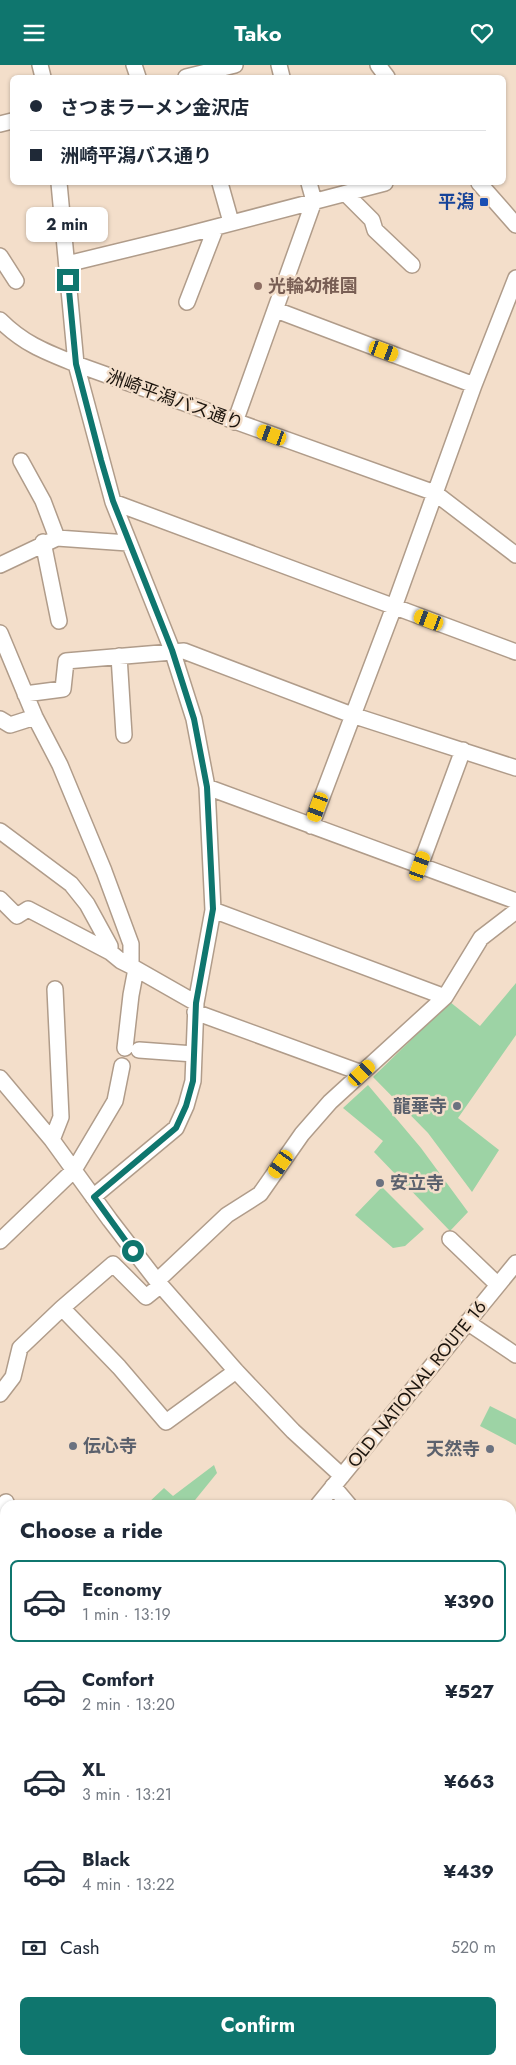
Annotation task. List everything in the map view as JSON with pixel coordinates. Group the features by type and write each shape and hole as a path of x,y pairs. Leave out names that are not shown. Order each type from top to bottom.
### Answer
{"street":[{"path":"189,74 235,65"},
{"path":"59,185 76,364 113,501 128,543 172,650 194,719 207,787 213,909 195,1007 193,1081 186,1106 176,1128 94,1197"},
{"path":"221,185 231,222"},
{"path":"235,422 314,201 310,185"},
{"path":"67,264 378,185"},
{"path":"481,185 516,225"},
{"path":"346,194 372,220 375,230 412,265"},
{"path":"187,302 216,227"},
{"path":"0,256 16,281"},
{"path":"311,826 394,607 474,385 516,278"},
{"path":"276,310 474,385"},
{"name":"洲崎平潟バス通り","path":"0,320 15,335 34,347 76,364 436,493 516,555"},
{"path":"21,461 43,501 50,540 59,621"},
{"path":"113,501 516,652"},
{"path":"0,565 50,540 128,543"},
{"path":"0,633 35,717 60,765 104,871 130,944 133,968 131,995 132,1049 194,1054"},
{"path":"25,694 62,689 66,661 172,650 184,651 352,715 516,768"},
{"path":"119,656 124,735"},
{"path":"0,719 10,725 35,717"},
{"path":"420,866 463,751"},
{"path":"207,787 516,901"},
{"path":"0,831 71,884 87,904 110,946 110,951"},
{"path":"0,899 17,917 28,909 110,951 121,961 195,1007 362,1073"},
{"path":"213,909 445,997"},
{"path":"2,1388 13,1377 20,1348 62,1308 113,1264 146,1297 227,1215 260,1194 302,1134 330,1102 445,997 482,938 516,911"},
{"path":"52,1140 61,1117 55,989"},
{"path":"0,1241 74,1170 115,1101 122,1066"},
{"path":"0,1078 52,1140 159,1283 236,1371 338,1481 347,1500"},
{"path":"450,1239 498,1285"},
{"name":"OLD NATIONAL ROUTE 16","path":"322,1500 516,1263"},
{"path":"62,1308 119,1367 166,1422 236,1371"},
{"path":"467,1322 516,1355"}],"green space":[{"name":"龍華寺","path":"516,983 516,1035 458,1118 499,1150 472,1192 428,1133 373,1077 450,1002 480,1026"},
{"path":"368,1085 421,1148 468,1212 450,1231 374,1152 383,1141 343,1108"},
{"path":"382,1187 424,1229 405,1246 393,1248 355,1215"},
{"path":"490,1406 516,1419 516,1445 480,1426"},
{"path":"214,1465 217,1473 195,1500 151,1500 164,1488 173,1496"}],"place":[{"name":"平潟","path":"484,202"},
{"name":"光輪幼稚園","path":"258,286"},
{"name":"龍華寺","path":"457,1106"},
{"name":"安立寺","path":"380,1183"},
{"name":"伝心寺","path":"73,1446"},
{"name":"天然寺","path":"490,1449"}],"route":[{"path":"68,280 76,364 101,460 128,543 172,650 194,719 207,787 213,909 195,1011 193,1081 186,1106 176,1128 94,1197 133,1251"}]}
